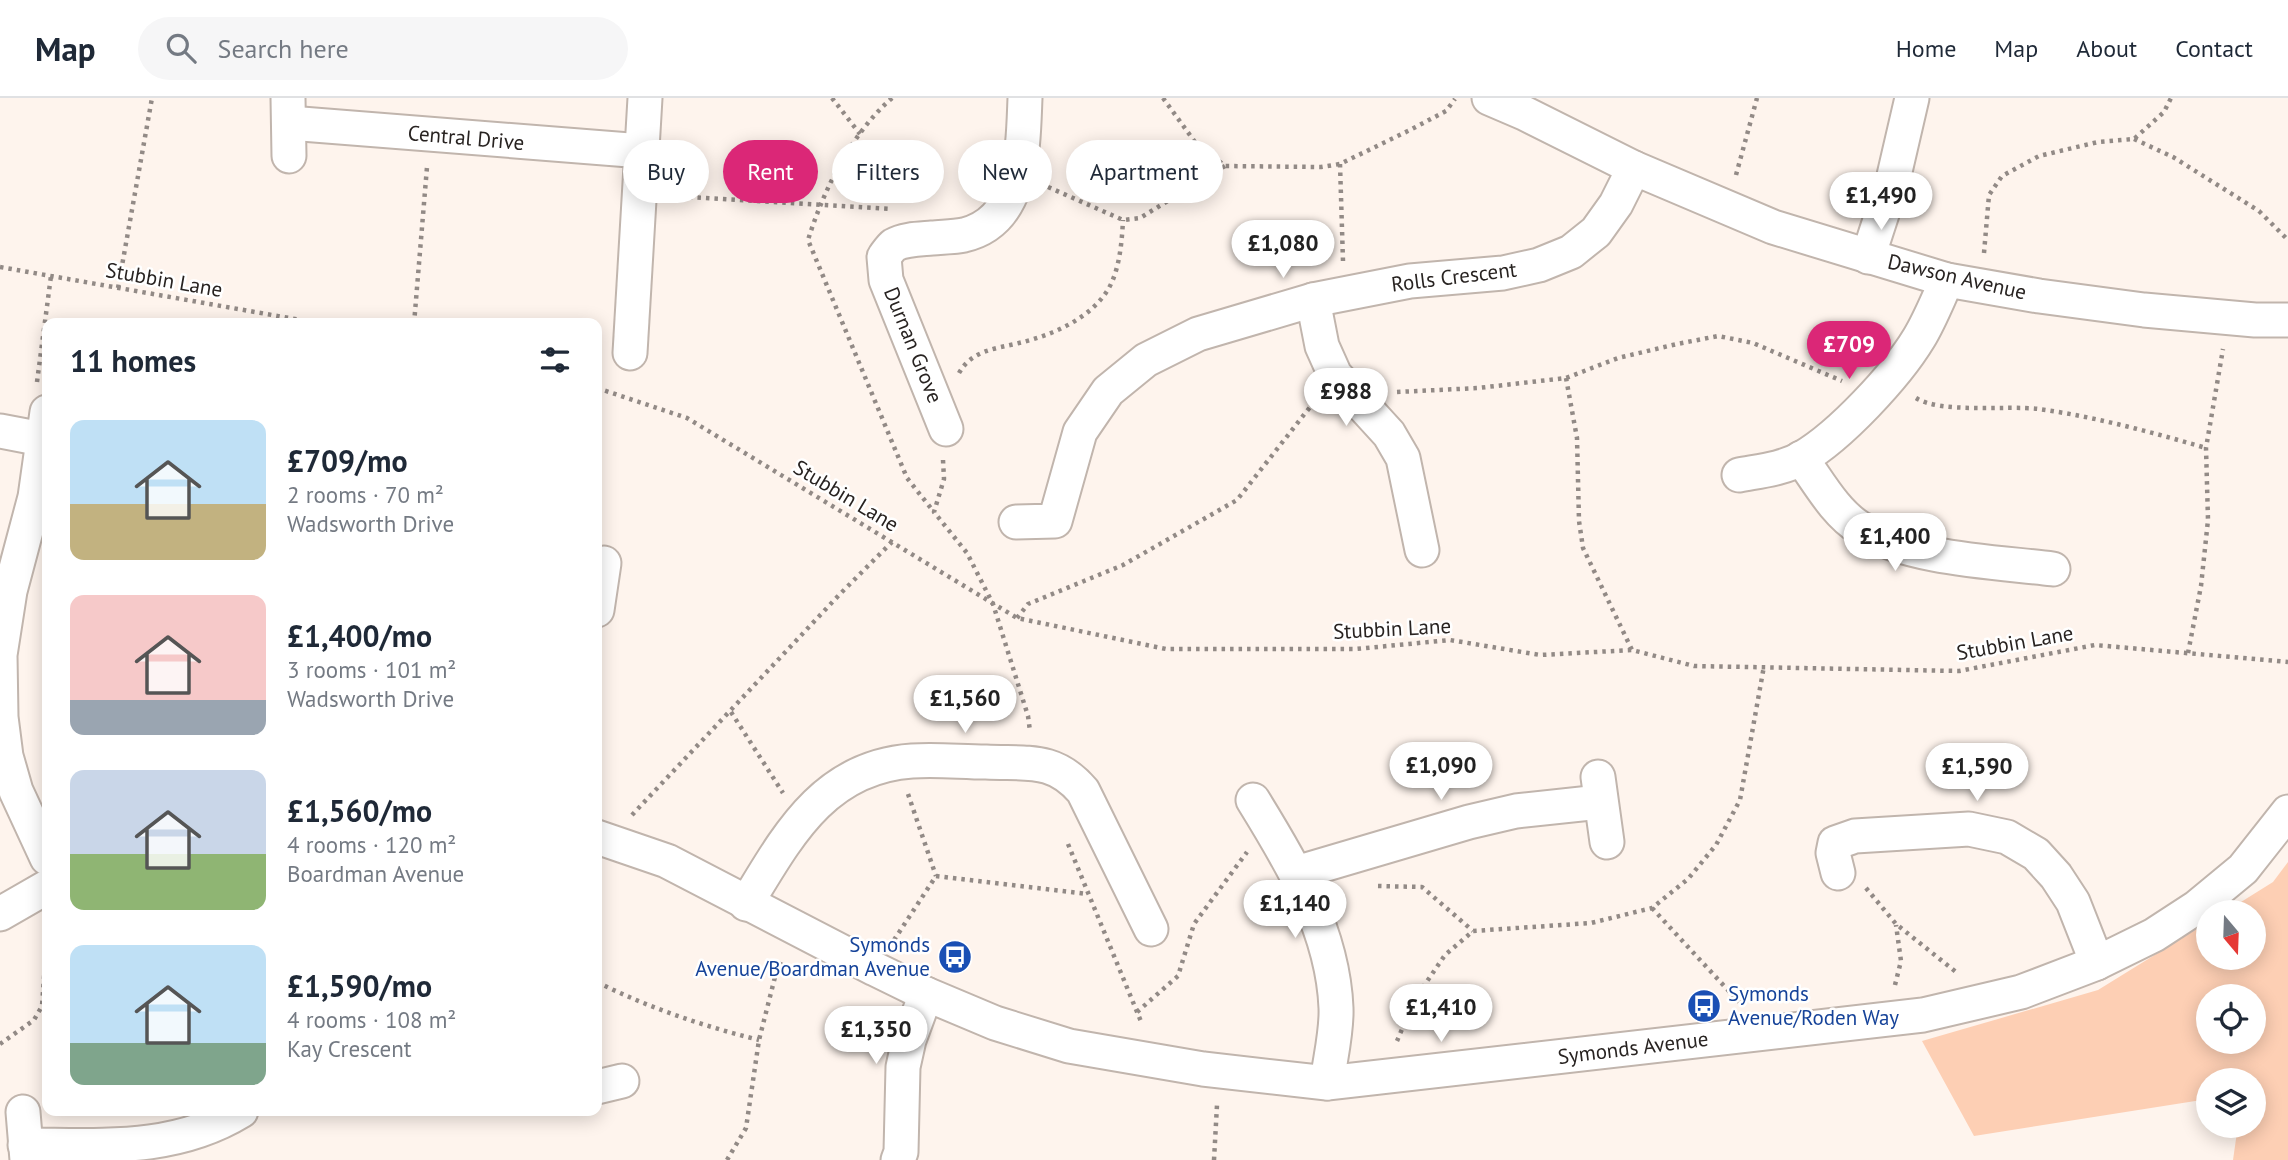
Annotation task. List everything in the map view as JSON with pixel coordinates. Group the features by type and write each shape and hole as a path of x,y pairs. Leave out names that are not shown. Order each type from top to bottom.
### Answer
{"street":[{"path":"643,140 645,98"},
{"path":"1024,140 1026,98"},
{"name":"Dawson Avenue","path":"1489,98 1529,105 1634,169 1773,227 1947,279 2144,310 2288,320"},
{"path":"1868,257 1893,180 1912,98"},
{"name":"Central Drive","path":"289,156 289,111 430,135 623,150"},
{"name":"Rolls Crescent","path":"1016,522 1055,521 1080,432 1108,391 1146,360 1198,334 1329,297 1410,281 1503,274 1539,265 1571,251 1597,232 1616,204 1634,169"},
{"path":"630,353 639,203"},
{"path":"894,245 965,234 988,224 1006,203"},
{"name":"Durnan Grove","path":"894,245 884,257 886,280 946,429"},
{"path":"1739,475 1772,469 1801,458 1833,434 1881,386 1918,338 1947,279"},
{"path":"1329,297 1322,346 1335,375 1389,434 1403,458 1422,550"},
{"path":"0,431 42,415"},
{"path":"42,432 35,497 10,591 0,655 1,717 6,756 16,791 42,847"},
{"path":"1801,458 1839,508 1858,528 1885,541 1913,550 2053,569"},
{"path":"602,576 604,563"},
{"path":"746,904 800,820 822,797 848,779 875,768 911,761 1035,764 1057,768 1071,777 1083,791 1151,929"},
{"path":"1296,873 1469,822 1599,789 1607,842"},
{"path":"1260,812 1296,873 1327,949 1334,982 1336,1011 1327,1083"},
{"name":"Symonds Avenue","path":"606,840 667,861 875,969 995,1024 1069,1046 1156,1061 1327,1083 1923,1015 2021,992 2097,963 2154,936 2197,907 2244,869 2288,812"},
{"path":"1838,873 1833,853 1835,843 1855,836 1969,829 2007,837 2036,854 2056,876 2073,902 2097,963"},
{"path":"0,914 42,890"},
{"path":"898,1160 901,1152 903,1067 909,1040 926,994"},
{"path":"23,1112 26,1153 129,1145 178,1138 217,1125 232,1116"}],"path":[{"path":"118,288 152,98"},
{"path":"832,98 860,134"},
{"path":"1163,98 1195,142 1224,166"},
{"path":"1052,189 1123,220 1140,218 1224,166 1321,167 1339,164 1446,111 1456,98"},
{"path":"1726,207 1758,98"},
{"path":"2134,139 2164,111 2171,98"},
{"path":"415,318 430,135"},
{"path":"1981,286 1989,195 2002,176 2039,156 2098,142 2134,139 2173,157 2259,211 2288,240"},
{"path":"1329,297 1339,164"},
{"path":"709,198 893,209 894,245"},
{"path":"1035,764 1028,716 993,604 967,553 934,512 944,479 942,451 954,383 964,364 984,350 1022,342 1066,326 1092,310 1111,284 1122,242 1123,220"},
{"name":"Stubbin Lane","path":"0,267 289,318"},
{"path":"45,318 51,276"},
{"path":"2188,653 2201,586 2208,520 2206,448 2229,318"},
{"path":"1017,618 1028,604 1122,565 1237,500 1310,405 1322,394 1352,395 1478,388 1566,378 1618,358 1718,336 1753,343 1946,408 1989,406 2036,409 2137,428 2206,448"},
{"path":"42,339 36,381 42,406"},
{"path":"1566,378 1577,438 1579,521 1583,548 1632,650"},
{"name":"Stubbin Lane","path":"602,390 687,418 1017,618 1166,649 1356,649 1450,640 1540,655 1632,650 1694,666 1959,671 2095,645 2288,662"},
{"path":"606,840 892,542"},
{"path":"1392,1077 1398,1037 1415,999 1446,954 1472,931 1591,923 1652,908 1688,879 1716,845 1740,800 1764,666"},
{"path":"731,712 800,820"},
{"path":"898,763 936,876"},
{"path":"1137,1012 1178,976 1194,923 1260,812"},
{"path":"1064,835 1156,1061"},
{"path":"1838,873 1863,884 1896,924 1989,999"},
{"path":"936,876 1088,894"},
{"path":"875,969 936,876"},
{"path":"1368,885 1422,887 1472,931"},
{"path":"1652,908 1767,1033"},
{"path":"1887,1019 1901,961 1896,924"},
{"path":"727,1160 746,1128 760,1040 775,978 797,930"},
{"path":"602,984 631,999 710,1028 760,1040"},
{"path":"0,1044 34,1020 42,1010"},
{"path":"1214,1160 1219,1070"}],"shaded area":[{"path":"2288,862 2288,1160 2233,1160 2236,1138 2266,1138 2266,1068 2196,1068 2196,1101 1974,1136 1922,1041 2098,990 2196,929 2196,970 2266,970 2266,900 2244,900 2273,882"}],"place":[{"name":"Symonds Avenue/Boardman Avenue","path":"955,957"},
{"name":"Symonds Avenue/Roden Way","path":"1704,1006"}]}
